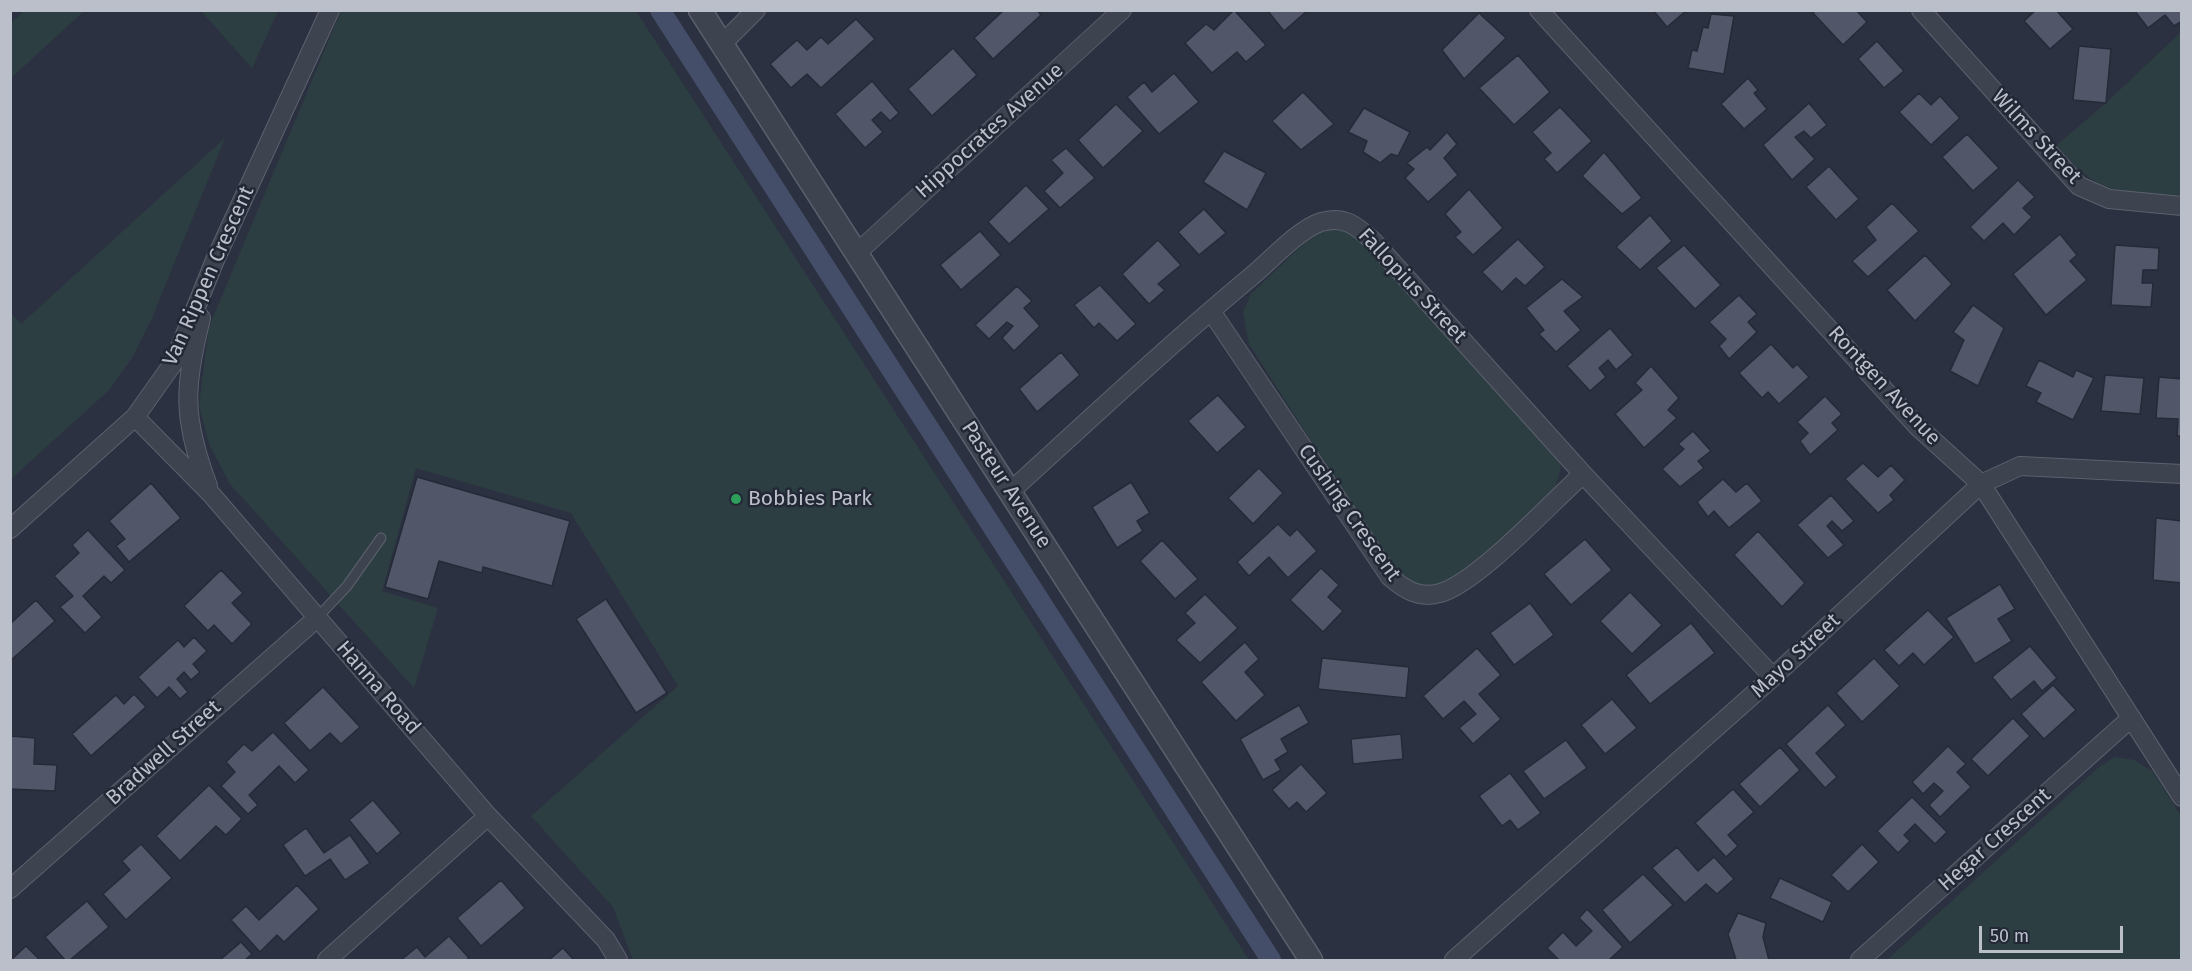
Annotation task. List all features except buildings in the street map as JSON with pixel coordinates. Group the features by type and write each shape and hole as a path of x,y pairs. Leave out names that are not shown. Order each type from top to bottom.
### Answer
{"street":[{"name":"Van Rippen Crescent","path":"10,529 135,417 174,362 215,260 330,10"},
{"name":"Pasteur Avenue","path":"700,10 858,252 1311,960"},
{"path":"722,44 756,10"},
{"name":"Hippocrates Avenue","path":"858,252 1122,10"},
{"name":"Rontgen Avenue","path":"1539,10 1917,426 1981,484 2130,719 2175,775 2181,797"},
{"name":"Wilms Street","path":"1921,10 2079,186 2109,199 2181,206"},
{"name":"Fallopius Street","path":"1010,492 1210,310 1302,234 1319,222 1342,220 1355,224 1373,241 1582,474 1773,677"},
{"path":"211,494 191,439 187,383 215,260"},
{"name":"Cushing Crescent","path":"1210,310 1385,570 1403,589 1421,595 1438,594 1454,588 1476,572 1582,474"},
{"name":"Hanna Road","path":"135,417 211,494 488,816 606,940 618,960"},
{"name":"Mayo Street","path":"1454,960 1773,677 1981,484 2020,466 2181,474"},
{"name":"Bradwell Street","path":"10,889 317,618"},
{"name":"Hegar Crescent","path":"1860,960 2130,719"},
{"path":"327,960 488,816"}],"lane":[{"path":"317,618 347,586 381,538"}],"shaded area":[{"path":"24,11 84,11 11,78 11,23"},
{"path":"201,11 278,11 252,68"},
{"name":"Bobbies Park","path":"341,11 636,11 1249,960 633,960 613,907 531,816 678,686 571,513 416,468 382,591 438,608 414,688 230,484 209,444 199,405 209,327"},
{"path":"2181,32 2181,195 2126,192 2098,183 2072,162 2057,145 2106,103"},
{"path":"225,138 152,318 132,358 108,391 11,479 11,313 21,324"},
{"path":"1337,227 1352,231 1557,452 1561,467 1555,488 1470,568 1449,583 1419,587 1406,580 1392,567 1249,344 1243,312 1251,294 1318,230"},
{"path":"2115,757 2134,760 2152,771 2181,816 2181,960 1887,960 2099,767"}],"waterway":[{"path":"660,10 1271,960"}],"place":[{"name":"Bobbies Park","path":"736,499"}]}
